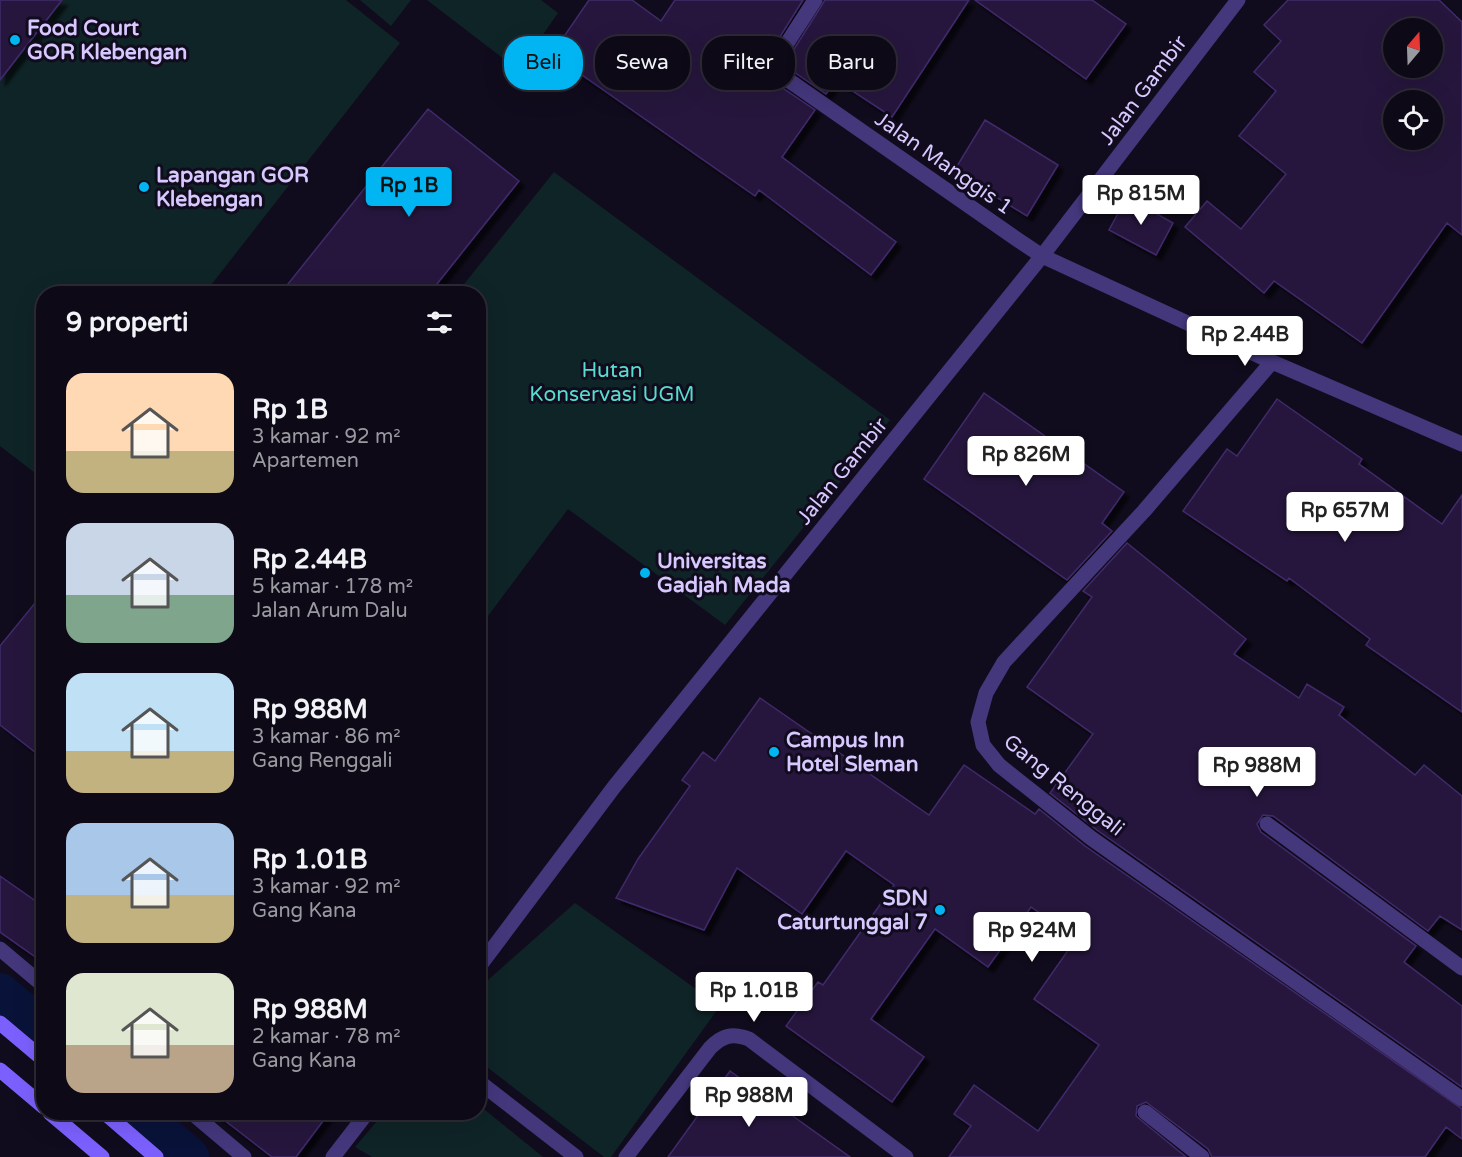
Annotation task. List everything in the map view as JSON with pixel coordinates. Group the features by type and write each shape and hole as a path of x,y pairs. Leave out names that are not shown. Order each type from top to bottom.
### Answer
{"main road":[{"path":"0,1023 36,1053"},
{"path":"0,1070 36,1100"},
{"path":"58,1120 102,1157"},
{"path":"113,1120 156,1157"}],"street":[{"name":"Jalan Manggis 1","path":"815,0 771,68 1042,256"},
{"name":"Jalan Gambir","path":"486,957 614,787 1042,256 1238,0"},
{"path":"1042,256 1272,362 1462,444"},
{"name":"Gang Renggali","path":"1272,362 1144,511 1004,663 986,693 978,722 983,746 999,765 1091,838 1462,1099"},
{"path":"1267,824 1462,968"},
{"path":"0,949 36,979"},
{"path":"626,1157 710,1048 721,1038 735,1034 749,1039 906,1157"},
{"path":"486,1087 576,1157"},
{"path":"1145,1112 1202,1157"},
{"path":"200,1120 243,1157"},
{"path":"333,1157 362,1120"}],"green space":[{"name":"Lapangan GOR Klebengan","path":"62,0 346,0 400,43 210,286 36,286 36,474 0,446 0,80"},
{"path":"360,0 411,0 391,26"},
{"path":"427,0 541,0 558,13 542,36 504,36 504,59"},
{"name":"Hutan Konservasi UGM","path":"554,172 890,420 725,625 568,509 486,619 486,286 462,286"},
{"path":"575,903 720,1006 611,1157 604,1157 486,1066 486,982"},
{"path":"486,1111 543,1157 372,1157 355,1147 378,1120 486,1120"}],"building":[{"name":"Food Court GOR Klebengan","path":"0,0 62,0 0,80"},
{"path":"589,0 632,0 661,21 675,0 803,0 780,36 702,36 702,90 786,90 815,110 782,157 896,242 871,275 759,190 755,196 603,90 690,90 690,36 595,36 595,84 583,76 583,36 564,36"},
{"path":"825,0 969,0 892,117 851,90 896,90 896,36 807,36 807,81 795,73 795,48"},
{"path":"975,0 1092,0 1126,24 1086,79"},
{"path":"1288,0 1439,0 1462,22 1462,235 1447,223 1362,343 1274,281 1264,293 1185,227 1207,201 1241,229 1286,174 1239,136 1276,91 1254,72 1281,41 1264,25"},
{"path":"428,109 519,181 435,286 286,286"},
{"path":"985,120 1058,165 1027,216 954,171"},
{"path":"1127,197 1173,223 1156,255 1109,230"},
{"path":"984,393 1124,492 1102,523 1112,531 1067,580 924,479"},
{"path":"1277,399 1362,459 1359,464 1442,524 1462,495 1462,712 1366,645 1370,639 1289,578 1287,581 1183,511 1227,449 1237,456"},
{"path":"1127,543 1246,639 1234,654 1299,698 1307,684 1344,707 1339,715 1415,775 1424,765 1462,796 1462,930 1440,916 1428,931 1273,816 1263,815 1257,824 1261,832 1416,946 1404,962 1462,1006 1462,1087 1097,830 1050,793 1093,734 1027,687 1092,597 1083,591"},
{"path":"36,602 36,753 0,725 0,646"},
{"path":"760,698 929,815 964,765 1035,814 1039,809 1085,846 1462,1109 1462,1139 1446,1127 1425,1157 1212,1157 1208,1149 1146,1102 1137,1106 1136,1116 1186,1157 949,1157 971,1126 954,1114 974,1085 1038,1131 1099,1045 1034,999 1076,939 1031,907 988,967 935,929 871,1019 924,1057 892,1102 786,1026 818,982 823,985 894,885 846,851 802,914 737,868 704,930 616,898 638,859 690,786 682,780 703,752 715,761"},
{"path":"0,876 36,901 36,957 0,932"},
{"path":"730,1071 850,1157 668,1157"},
{"path":"224,1120 324,1120 296,1157 272,1157"}],"waterway":[{"path":"0,993 36,1024"},
{"path":"146,1120 189,1157"}],"place":[{"name":"Food Court GOR Klebengan","path":"15,40"},
{"name":"Lapangan GOR Klebengan","path":"144,187"},
{"name":"Universitas Gadjah Mada","path":"645,573"},
{"name":"Campus Inn Hotel Sleman","path":"774,752"},
{"name":"SDN Caturtunggal 7","path":"940,910"}]}
